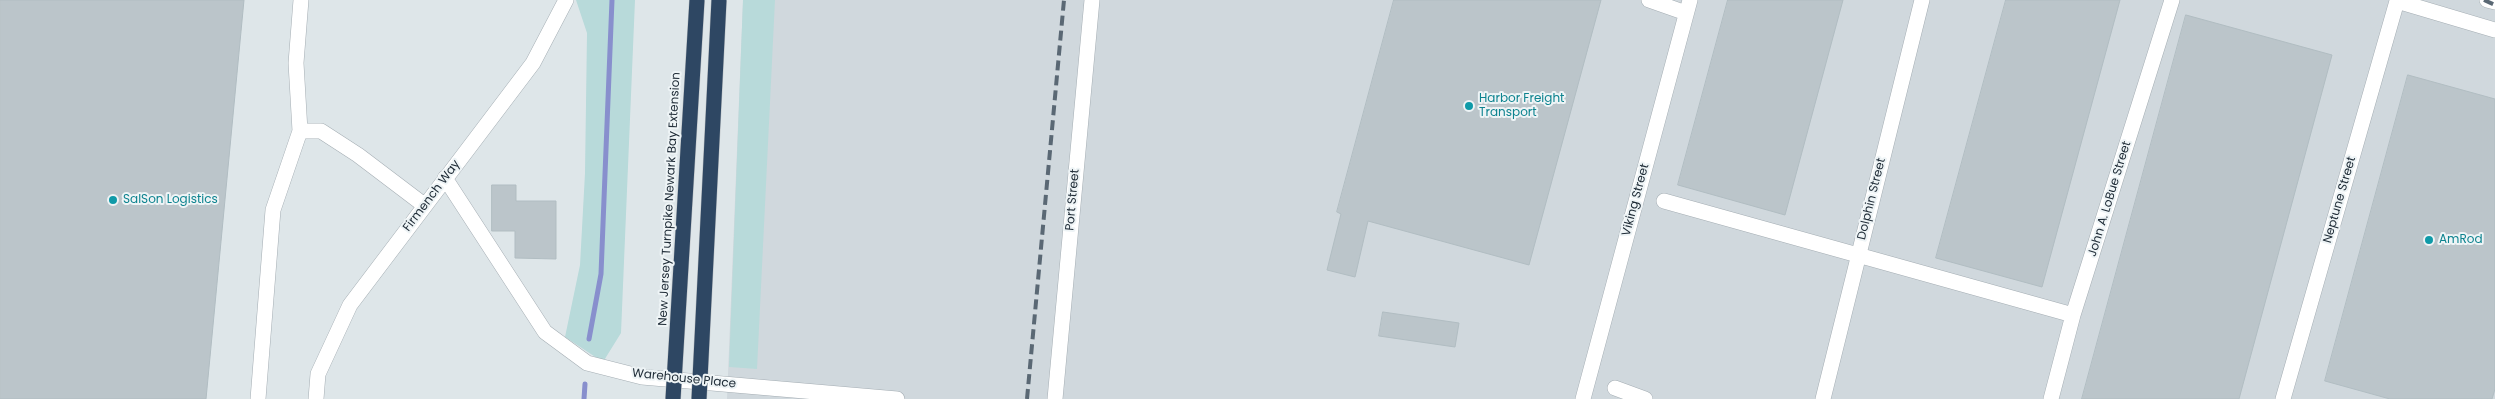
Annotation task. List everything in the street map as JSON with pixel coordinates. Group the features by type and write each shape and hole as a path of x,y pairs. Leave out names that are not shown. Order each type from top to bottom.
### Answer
{"highway":[{"name":"New Jersey Turnpike Newark Bay Extension","path":"673,399 697,0"},
{"path":"699,399 719,0"}],"street":[{"path":"258,399 274,210 300,131 296,63 301,0"},
{"name":"Firmench Way","path":"316,399 318,374 350,305 533,63 566,0"},
{"name":"Port Street","path":"1055,399 1092,0"},
{"path":"1649,0 1688,7"},
{"name":"Dolphin Street","path":"1823,399 1922,0"},
{"name":"John A. LoBue Street","path":"2051,399 2073,315 2172,0"},
{"path":"2487,0 2495,2"},
{"path":"2397,1 2495,30"},
{"name":"Neptune Street","path":"2283,399 2397,1"},
{"name":"Viking Street","path":"1583,399 1688,7"},
{"path":"300,131 321,131 358,155 424,205"},
{"name":"Warehouse Place","path":"445,178 545,332 586,362 642,377 897,399"},
{"path":"1664,201 2073,315"},
{"path":"1615,388 1645,399"}],"shaded area":[{"path":"576,0 635,0 621,333 603,362 565,337 580,265 585,173 587,33"},
{"path":"743,0 2495,0 2495,399 727,399"},
{"path":"743,0 775,0 757,369 729,367"}],"building":[{"name":"SalSon Logistics","path":"0,0 244,0 206,399 0,399"},
{"name":"Harbor Freight Transport","path":"1394,0 1601,0 1529,265 1368,221 1355,277 1327,270 1341,214 1337,212"},
{"path":"1728,0 1843,0 1785,215 1678,185"},
{"path":"2006,0 2120,0 2042,287 1936,258"},
{"path":"2186,15 2332,55 2239,399 2082,399"},
{"name":"AmRod","path":"2408,75 2495,99 2495,389 2492,399 2390,399 2325,381"},
{"path":"492,185 516,185 516,201 556,201 556,259 515,258 515,231 492,231"},
{"path":"1383,312 1459,323 1455,347 1379,336"}],"waterway":[{"path":"589,339 601,274 612,0"},
{"path":"584,399 585,384"}],"railway":[{"path":"1027,399 1064,0"},
{"path":"2484,0 2495,5"}],"place":[{"name":"Harbor Freight Transport","path":"1469,106"},
{"name":"SalSon Logistics","path":"113,200"},
{"name":"AmRod","path":"2429,240"}]}
